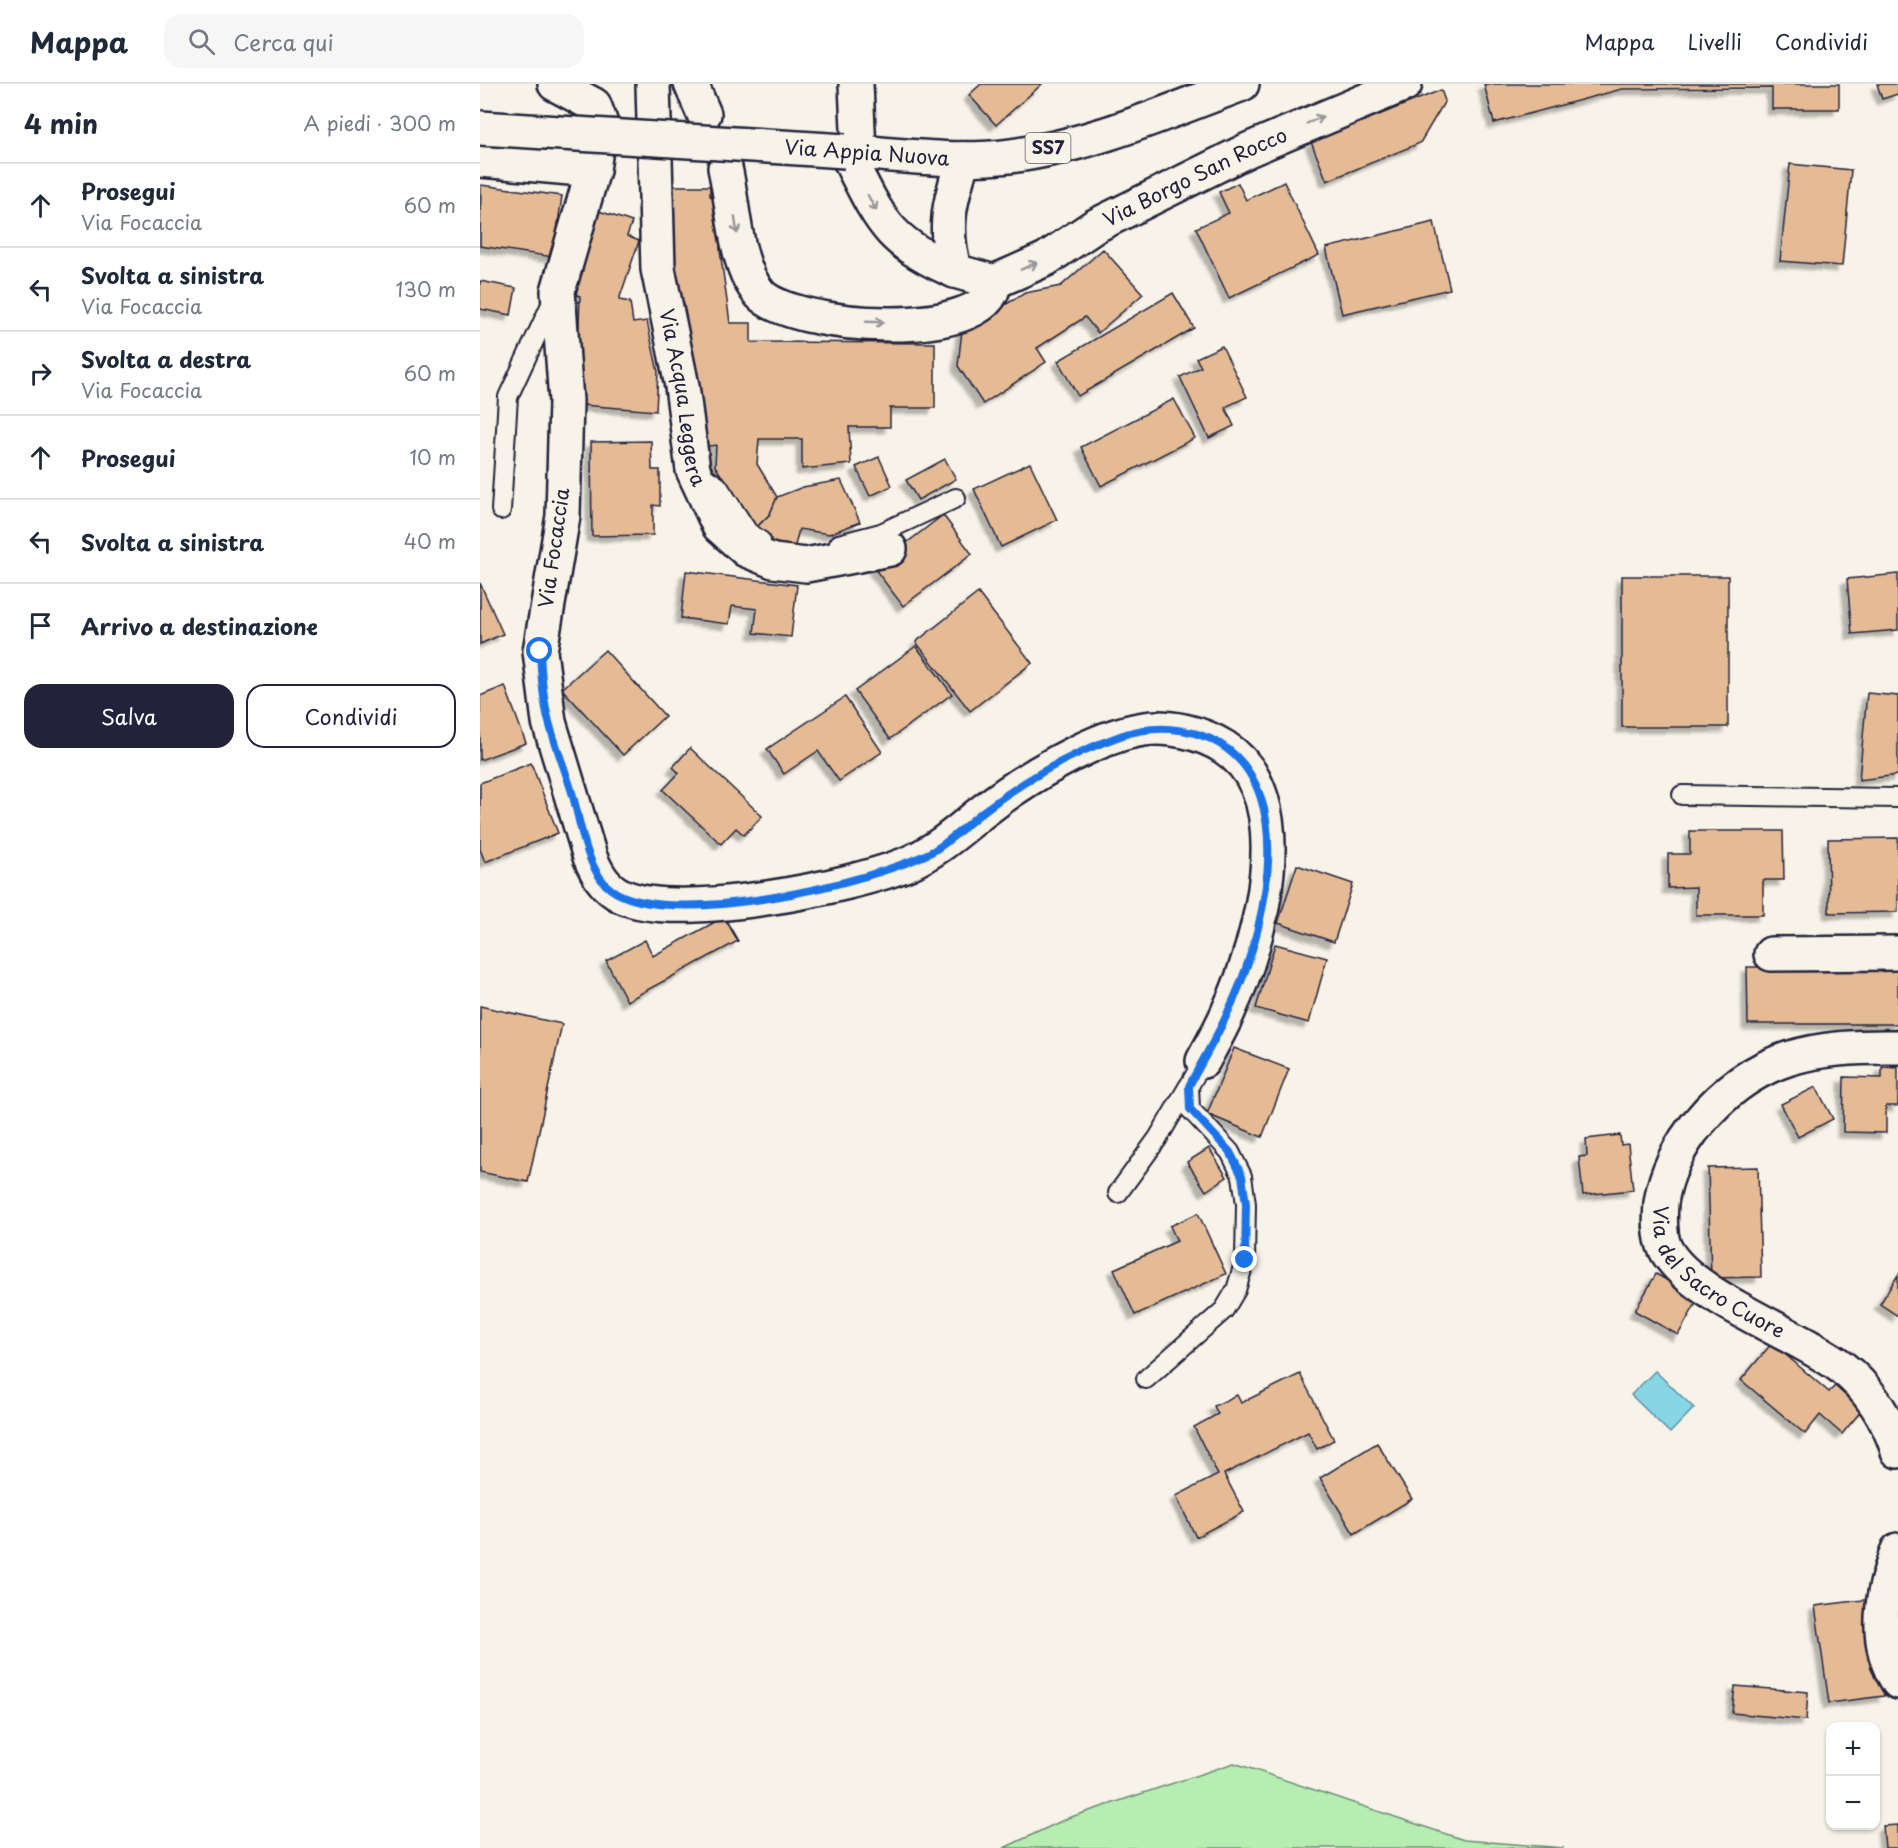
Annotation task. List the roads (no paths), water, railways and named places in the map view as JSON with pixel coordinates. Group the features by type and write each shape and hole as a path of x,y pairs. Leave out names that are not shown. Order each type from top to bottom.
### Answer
{"street":[{"name":"Via Focaccia","path":"555,84 594,105 600,122 593,170 558,291 566,401 563,516 542,632 541,672 549,722 590,857 604,884 621,896 640,902 688,905 751,900 840,884 909,863 938,848 1013,789 1088,749 1143,729 1159,728 1194,734 1215,741 1233,753 1244,765 1259,791 1267,828 1265,881 1256,935 1230,1010 1196,1073"},
{"name":"Via Acqua Leggera","path":"653,84 658,269 682,386 693,470 719,526 746,550 773,561 806,565 890,549"},
{"path":"690,84 704,114"},
{"name":"Via Appia Nuova","path":"480,128 963,159 1011,156 1105,135 1242,84"},
{"name":"Via Borgo San Rocco","path":"994,282 1046,259 1095,226 1248,150 1405,84"},
{"path":"725,168 746,273 759,293 789,312 833,321 925,323 980,308 991,298 994,282 955,272 927,260 903,245 886,228 852,152 851,87"},
{"path":"955,272 948,249 947,227 949,209 963,159"},
{"path":"480,160 593,170"},
{"path":"1771,954 1898,953"},
{"name":"Via del Sacro Cuore","path":"1898,1047 1814,1051 1772,1064 1735,1087 1712,1106 1685,1141 1665,1183 1660,1221 1665,1246 1689,1278 1842,1368 1880,1411 1898,1451"},
{"path":"1896,1565 1884,1600 1881,1637 1884,1654 1898,1682"}],"lane":[{"path":"501,510 508,397 558,291"},
{"path":"693,470 718,486 748,532 772,548 804,553 881,532 956,498"},
{"path":"1682,795 1898,798"},
{"path":"1118,1193 1158,1138 1196,1073"},
{"path":"1146,1379 1224,1310 1236,1290 1245,1260 1246,1204 1242,1176 1230,1152 1190,1109 1196,1073"}],"water":[{"path":"1655,1371 1694,1408 1670,1433 1631,1395"}]}
